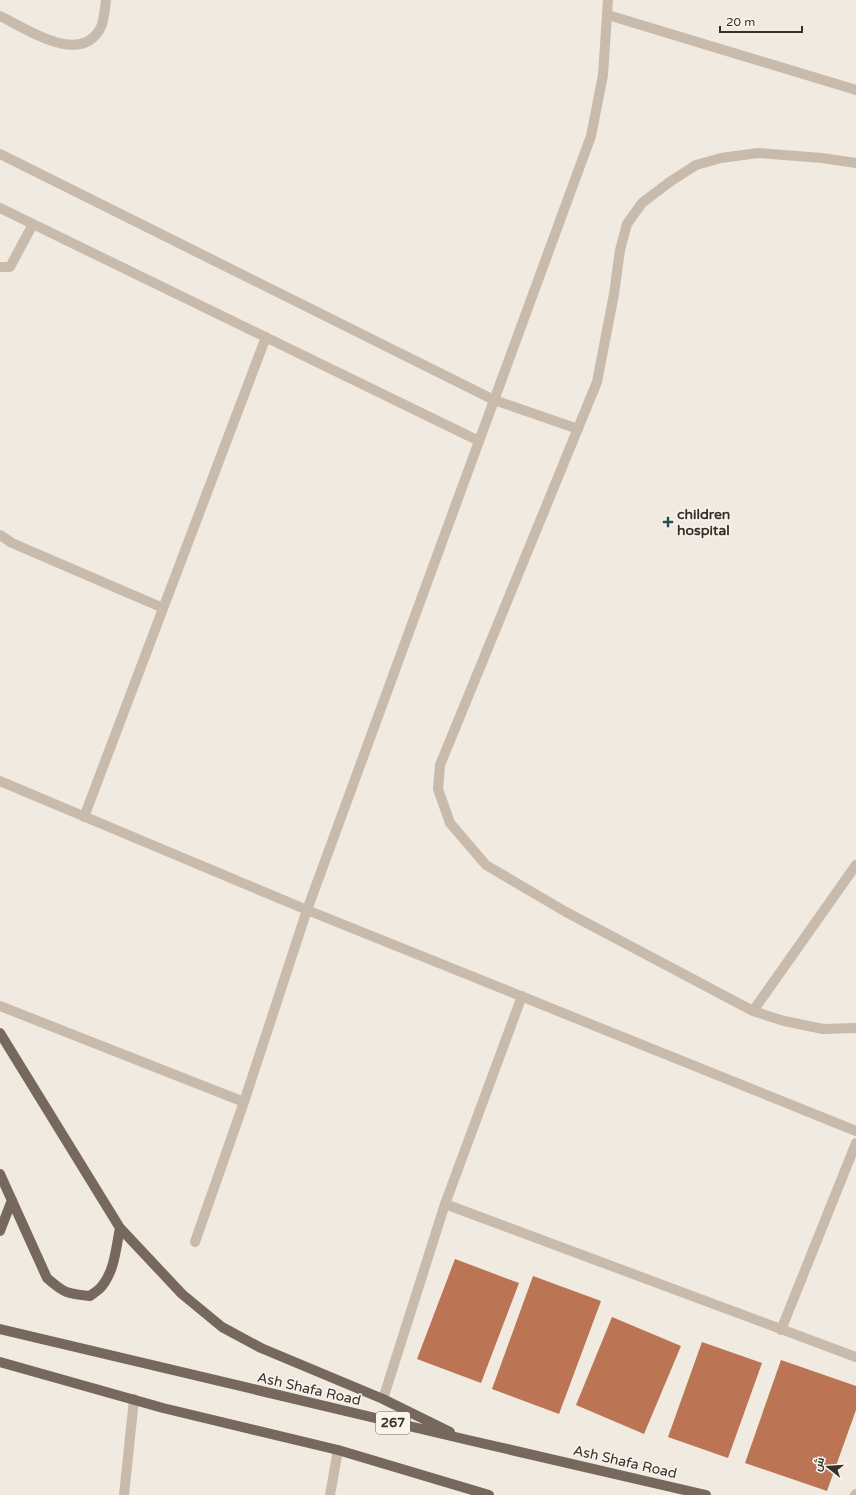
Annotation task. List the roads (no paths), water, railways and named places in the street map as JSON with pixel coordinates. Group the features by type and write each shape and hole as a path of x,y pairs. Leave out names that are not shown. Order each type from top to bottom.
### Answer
{"main road":[{"path":"0,1033 120,1228 182,1294 222,1327 261,1348 383,1399 468,1440"},
{"path":"0,1174 47,1278 61,1291 90,1296 102,1287 109,1275 113,1262 120,1228"},
{"path":"0,1231 12,1200"},
{"name":"Ash Shafa Road","path":"0,1329 80,1347 181,1373 706,1495"},
{"path":"0,1362 163,1408 338,1450 489,1495"}],"street":[{"path":"0,16 51,41 66,45 81,45 94,37 102,26 106,0"},
{"path":"195,1242 244,1102 307,910 591,136 603,75 608,0"},
{"path":"608,15 856,90"},
{"path":"856,163 822,158 758,153 722,158 696,165 671,181 642,203 627,224 620,250 614,294 597,382 440,765 438,789 450,823 486,865 566,912 753,1011 784,1021 823,1029 856,1028"},
{"path":"0,154 494,400 578,430"},
{"path":"0,208 479,441"},
{"path":"0,267 10,267 33,224"},
{"path":"84,816 266,337"},
{"path":"0,535 12,543 163,608"},
{"path":"0,781 307,910 856,1131"},
{"path":"753,1011 856,865"},
{"path":"383,1399 445,1204 522,996"},
{"path":"0,1006 244,1102"},
{"path":"781,1330 856,1143"},
{"path":"445,1204 856,1357"},
{"path":"124,1495 134,1399"},
{"path":"330,1495 338,1450"}],"place":[{"name":"children hospital","path":"668,522"}]}
